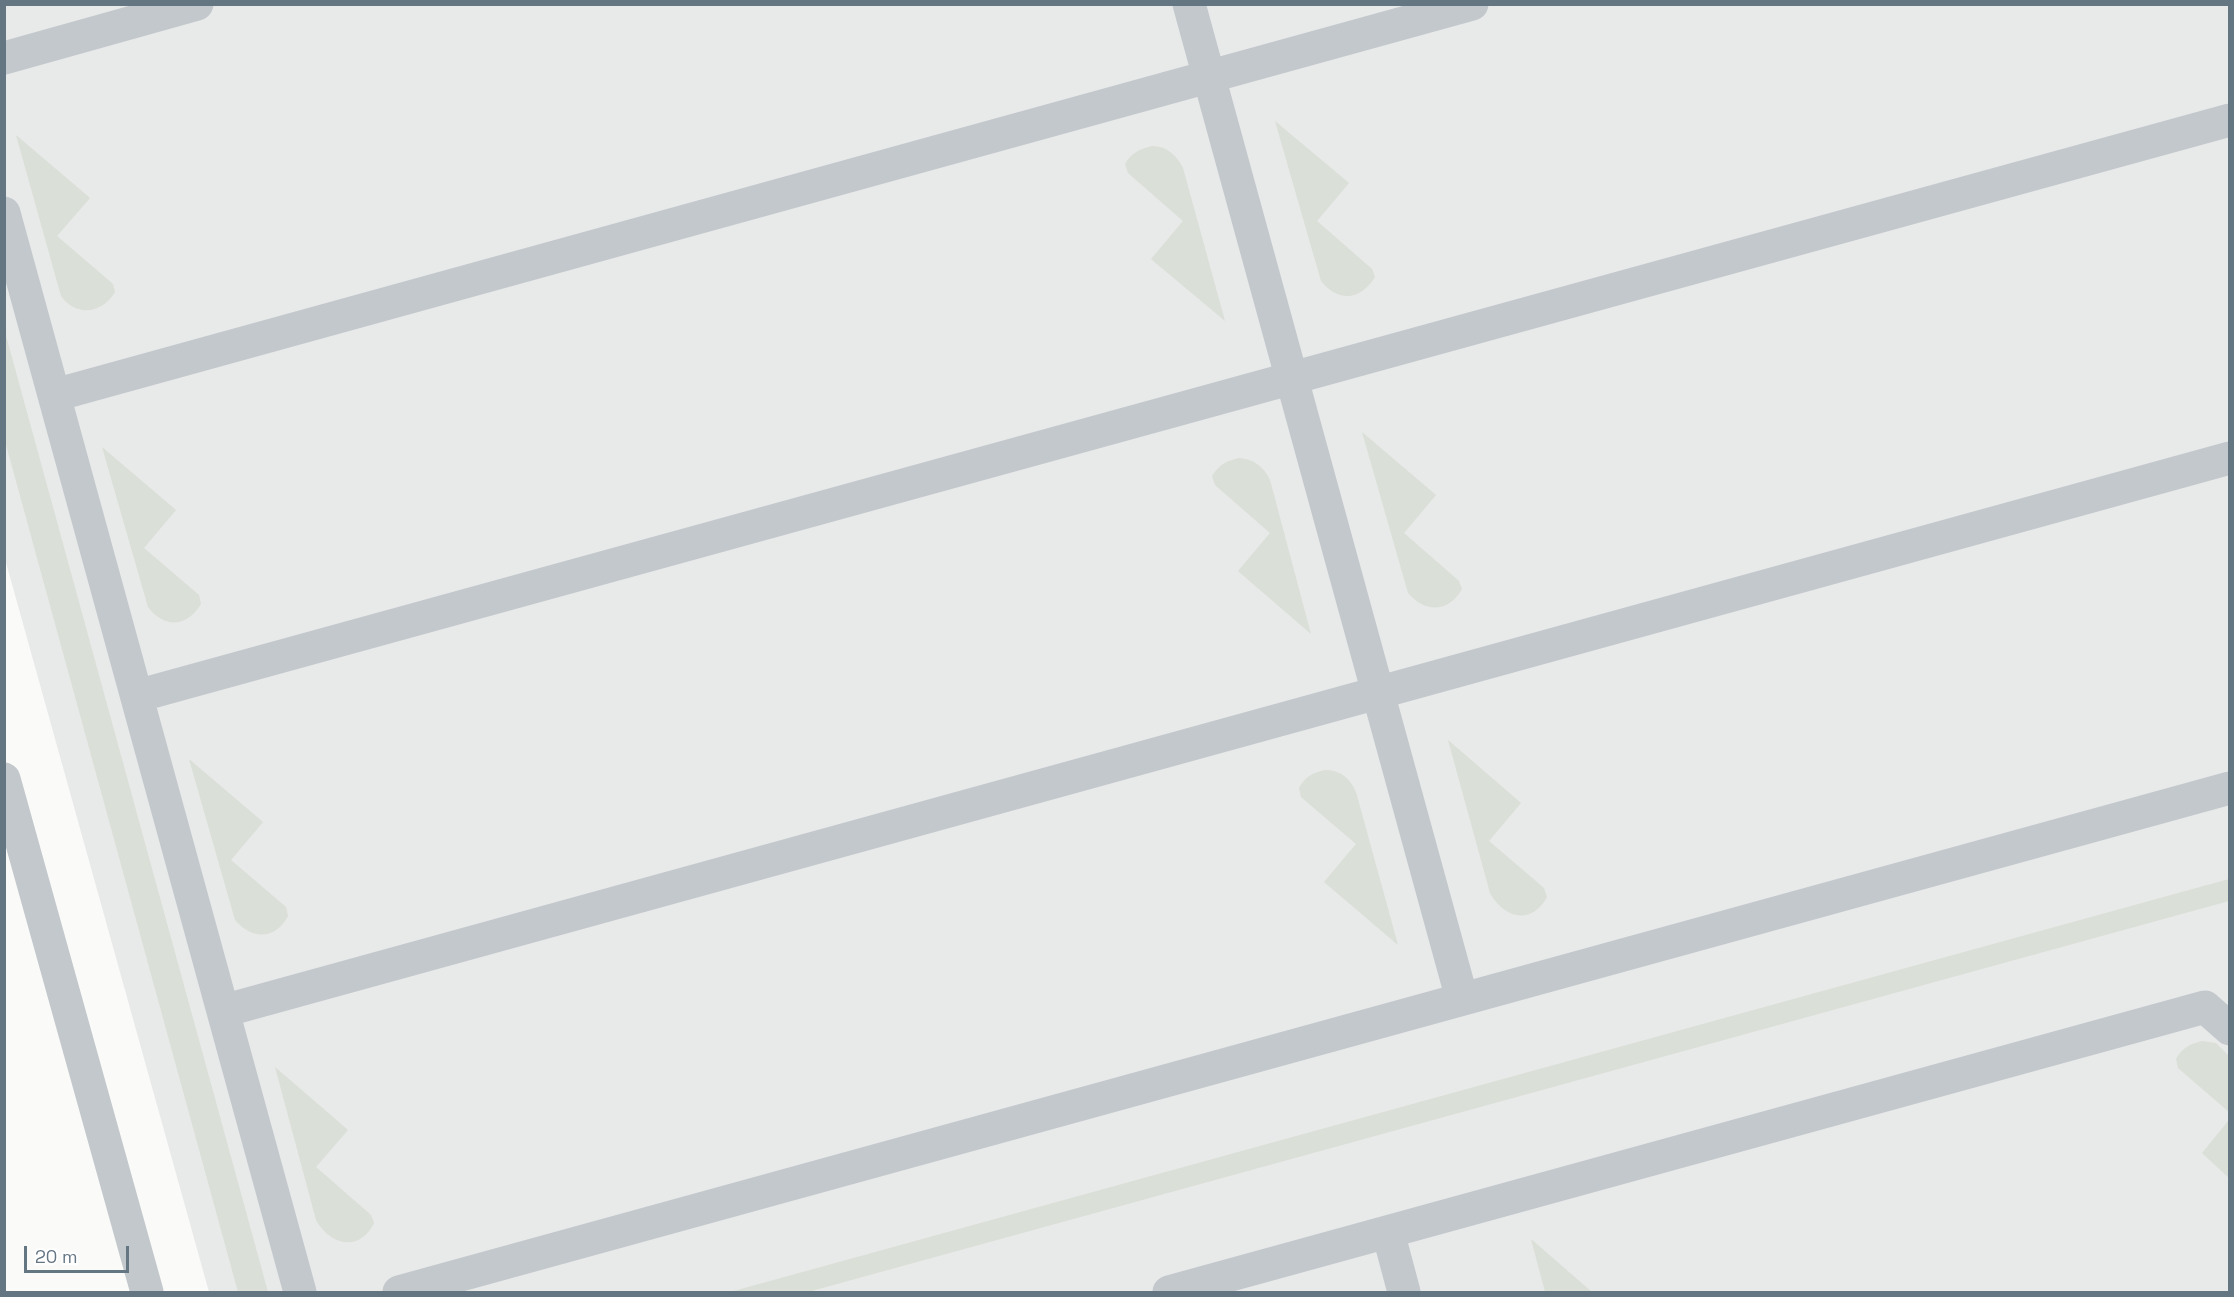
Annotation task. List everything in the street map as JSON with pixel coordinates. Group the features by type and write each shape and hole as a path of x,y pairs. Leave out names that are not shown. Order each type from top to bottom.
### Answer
{"lane":[{"path":"4,58 197,4"},
{"path":"1190,4 1462,999"},
{"path":"54,395 1472,4"},
{"path":"137,696 2229,120"},
{"path":"4,213 300,1293"},
{"path":"223,1011 2229,458"},
{"path":"4,779 147,1293"},
{"path":"399,1293 2229,788"},
{"path":"1169,1293 2205,1007 2229,1029"},
{"path":"1388,1232 1404,1293"}],"shaded area":[{"path":"4,5 2229,5 2229,1292 209,1292 5,559"},
{"path":"1275,121 1349,183 1317,221 1372,269 1375,277 1363,291 1349,296 1342,295 1334,293 1321,281"},
{"path":"16,135 90,198 57,236 113,284 115,292 103,305 81,310 67,303 61,296"},
{"path":"1152,146 1170,152 1183,168 1225,321 1151,259 1183,221 1128,173 1125,164 1130,157"},
{"path":"5,332 268,1292 238,1292 5,441"},
{"path":"1362,432 1436,495 1404,533 1459,581 1462,589 1450,603 1436,608 1429,607 1415,600 1408,593"},
{"path":"102,447 176,510 144,548 199,595 201,604 183,621 169,622 161,619 148,607"},
{"path":"1239,458 1258,464 1270,480 1311,634 1238,571 1270,533 1215,485 1212,476 1217,469"},
{"path":"1448,740 1521,803 1489,841 1544,888 1547,897 1533,912 1526,915 1510,913 1496,902 1490,893"},
{"path":"189,759 263,822 231,860 286,907 288,916 277,930 256,934 242,927 235,920"},
{"path":"1325,770 1335,771 1344,776 1356,792 1398,945 1324,882 1356,844 1301,797 1299,788 1306,778"},
{"path":"2229,879 2229,901 808,1292 730,1292"},
{"path":"2202,1041 2216,1043 2229,1056 2229,1112 2178,1068 2176,1059 2181,1052 2190,1045"},
{"path":"275,1067 348,1130 316,1167 371,1215 374,1223 361,1239 353,1242 337,1240 322,1229 316,1220"},
{"path":"2229,1120 2230,1178 2202,1153"},
{"path":"1531,1239 1592,1292 1545,1292"}]}
